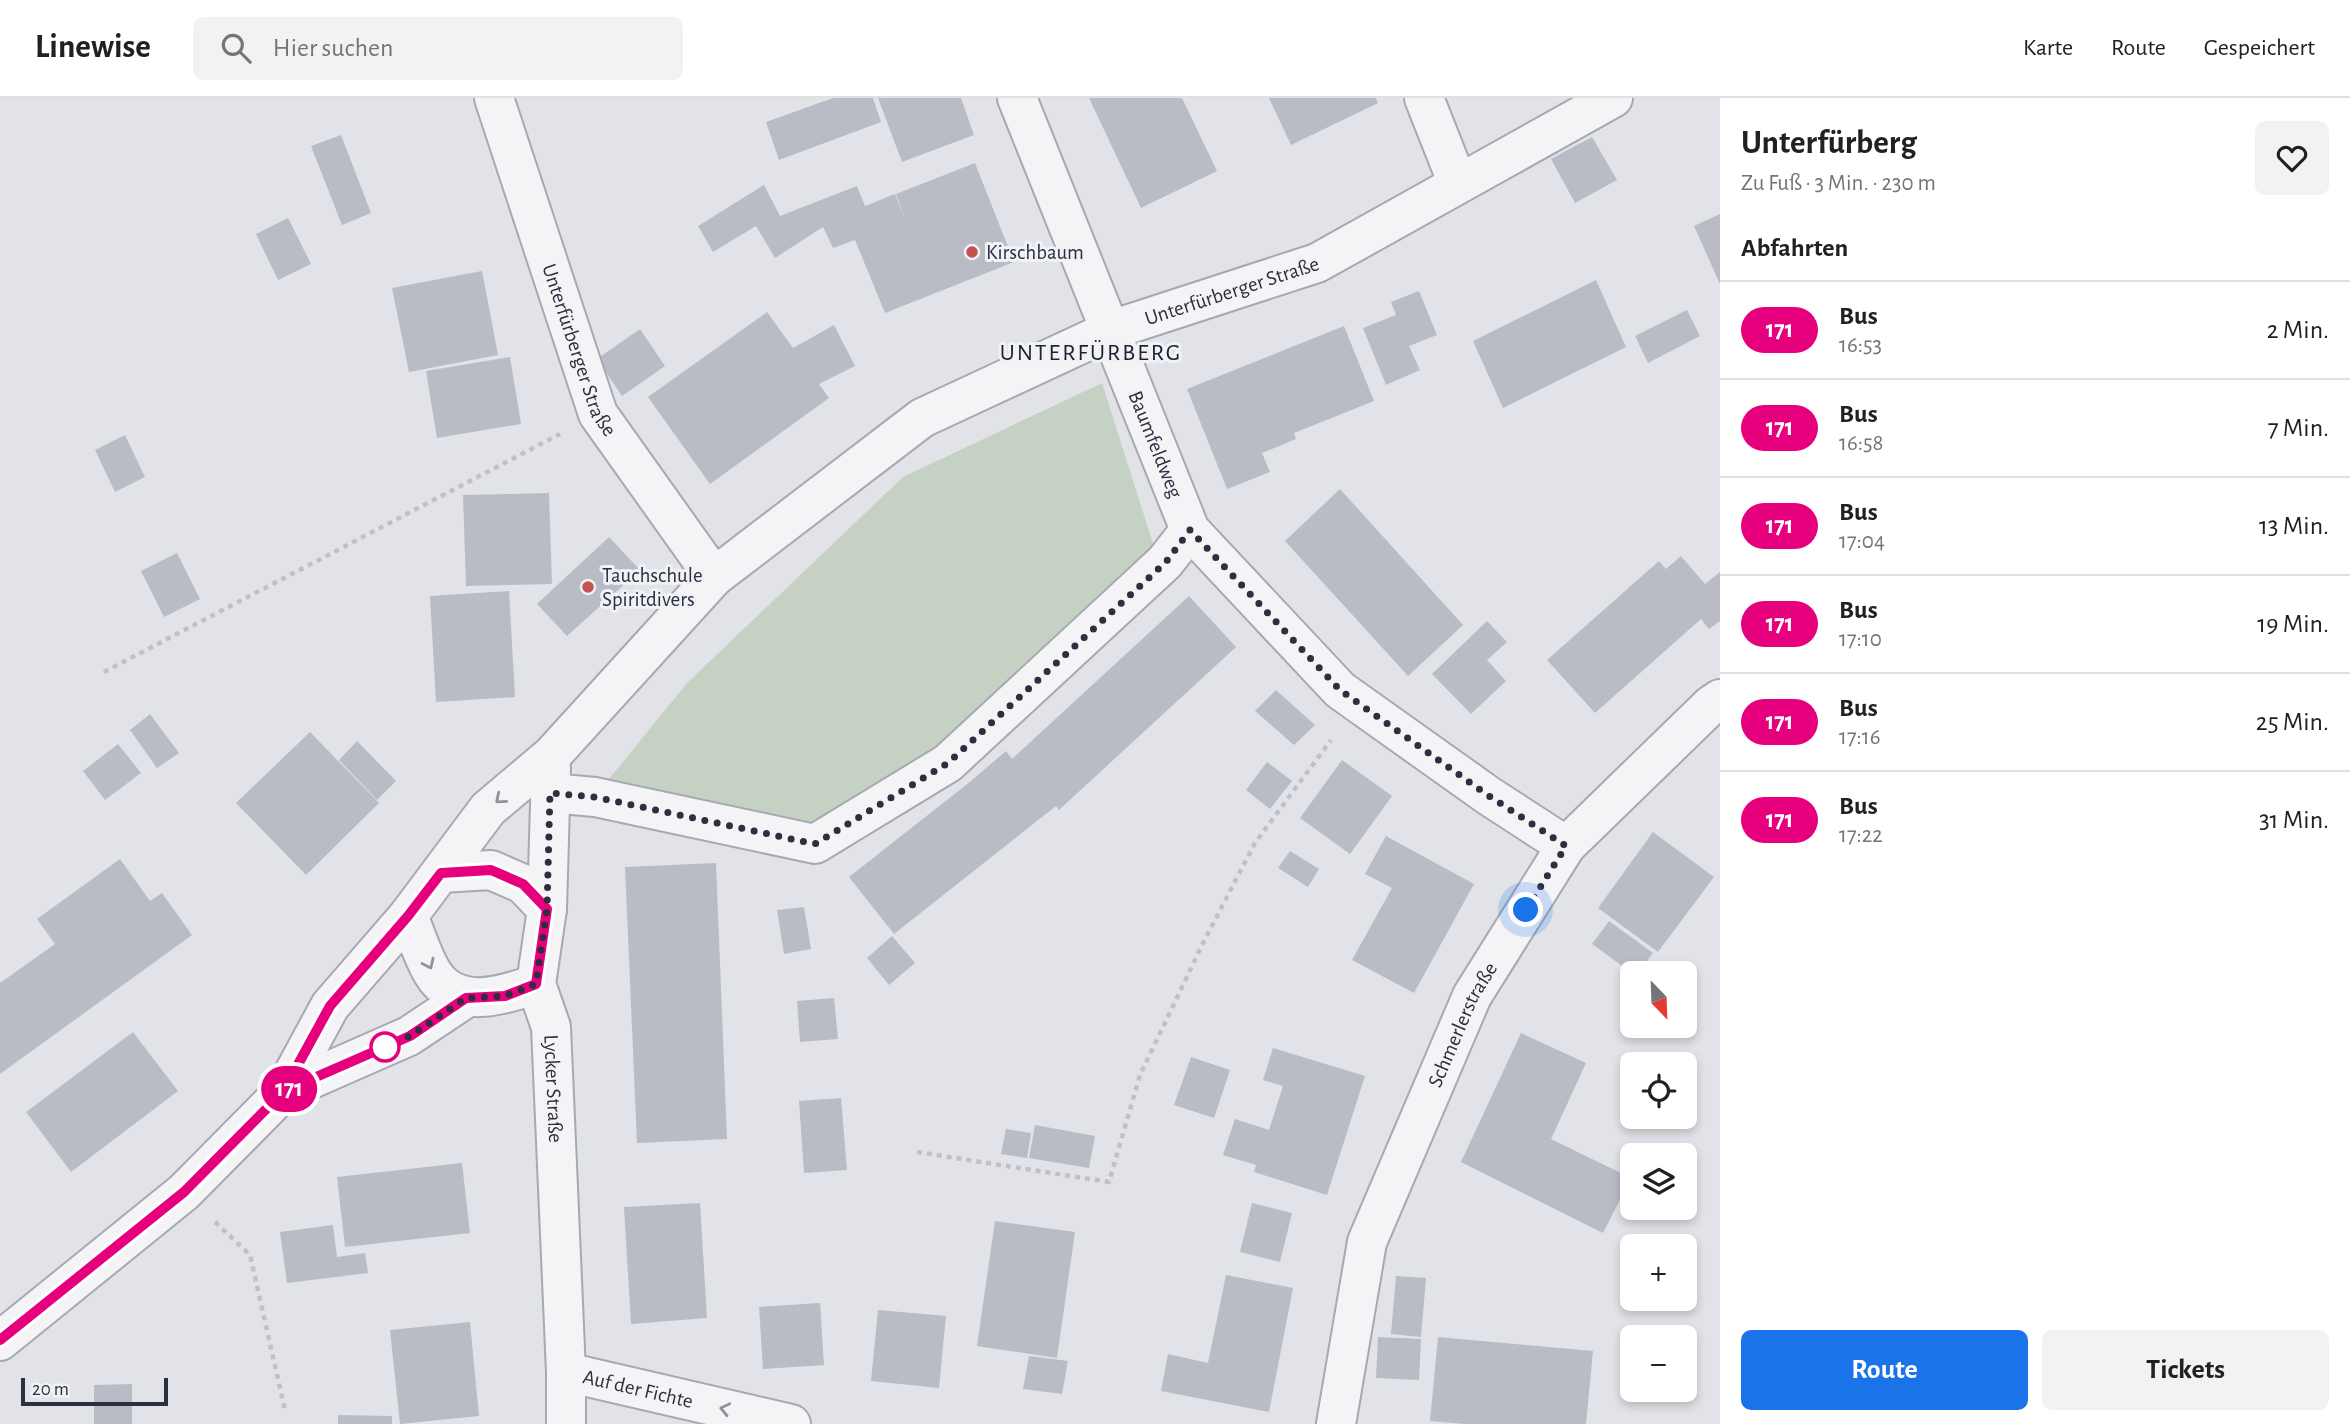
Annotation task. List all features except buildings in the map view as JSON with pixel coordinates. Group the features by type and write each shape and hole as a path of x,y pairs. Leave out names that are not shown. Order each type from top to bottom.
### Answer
{"street":[{"name":"Unterfürberger Straße","path":"494,98 597,414 714,577"},
{"name":"Baumfeldweg","path":"1017,98 1190,530 1340,690 1489,796 1566,846"},
{"path":"1424,98 1458,184"},
{"name":"Unterfürberger Straße","path":"0,1340 184,1192 284,1091 330,1006 408,916 488,809 552,755 714,577 922,418 1111,330 1317,263 1613,98"},
{"path":"550,793 595,797 815,844 948,763 1166,562 1190,530"},
{"name":"Schmerlerstraße","path":"1336,1424 1367,1242 1472,996 1566,846 1720,699"},
{"name":"Lycker Straße","path":"552,755 547,909 536,984 551,1027 566,1424"},
{"path":"441,873 491,870 523,884 547,909"},
{"path":"408,916 433,973 445,988 466,998 505,996 536,984"},
{"name":"Unterfürberger Straße","path":"284,1091 410,1036 466,998"},
{"name":"Auf der Fichte","path":"566,1372 791,1424"}],"path":[{"path":"104,672 597,414"},
{"path":"917,1152 1109,1182 1140,1076 1255,843 1359,703"},
{"path":"184,1192 250,1255 285,1410"}],"green space":[{"path":"1102,383 1156,553 967,726 822,825 609,779 687,683 903,477"}],"bus line":[{"name":"171","path":"0,1340 184,1192 284,1091 410,1036 466,998 505,996 536,984 547,909 523,884 491,870 441,873 408,916 330,1006 295,1070"}],"place":[{"name":"Kirschbaum","path":"972,252"},
{"name":"Tauchschule Spiritdivers","path":"588,587"}],"district":[{"name":"UNTERFÜRBERG","path":"1091,352"}],"route":[{"path":"385,1047 410,1036 466,998 505,996 536,984 547,909 550,793 595,797 815,844 948,763 1166,562 1190,530 1340,690 1489,796 1566,846 1526,910"}]}
